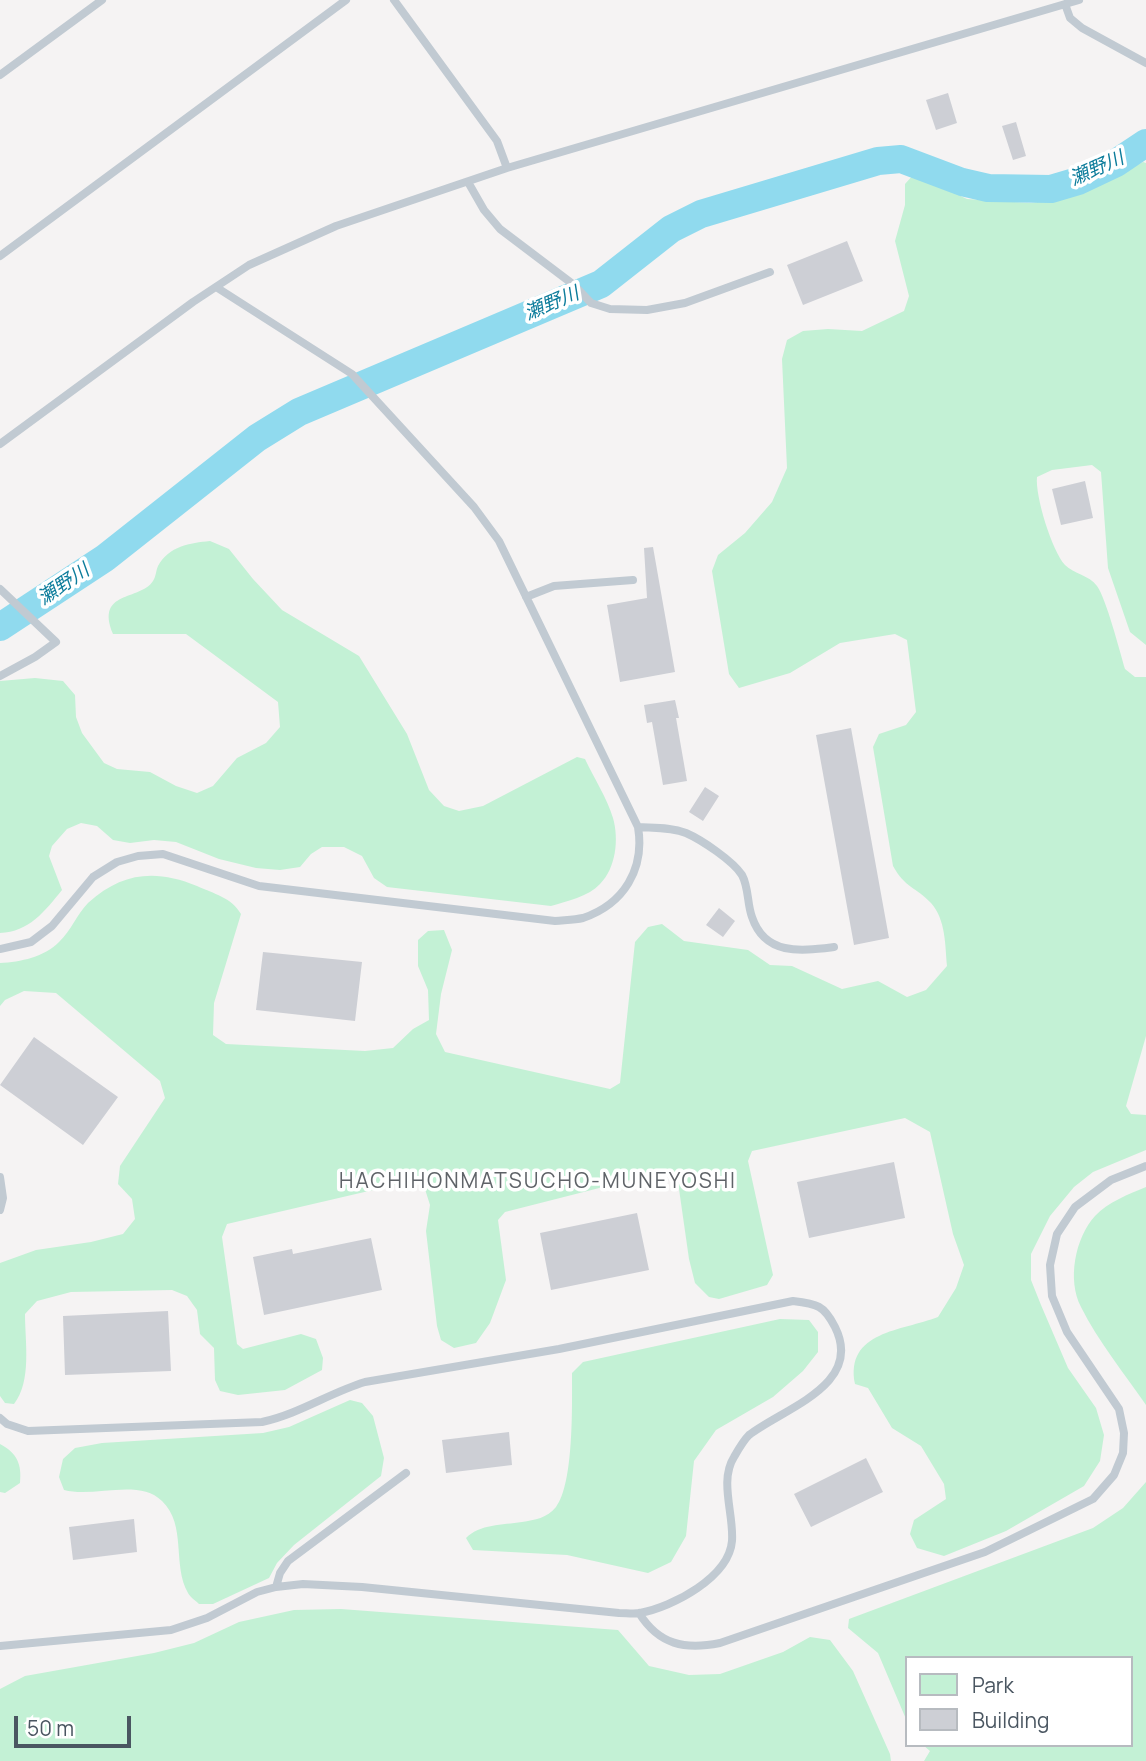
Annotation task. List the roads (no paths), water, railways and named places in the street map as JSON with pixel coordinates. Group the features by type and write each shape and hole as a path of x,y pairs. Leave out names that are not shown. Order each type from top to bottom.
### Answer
{"lane":[{"path":"0,75 102,0"},
{"path":"0,256 346,0"},
{"path":"394,0 497,141 507,168"},
{"path":"0,444 249,265 335,226 507,168 1079,0"},
{"path":"1065,4 1070,18 1082,28 1146,63"},
{"path":"468,182 499,229 574,285 591,303 610,309 647,310 685,303 770,272"},
{"path":"0,949 31,942 52,926 93,877 117,862 138,856 163,854 259,886 555,921 582,918 608,906 628,886 638,864 641,846 638,827 499,541 474,507 352,374 216,287"},
{"path":"526,597 554,586 633,580"},
{"path":"0,590 55,642 35,657 0,676"},
{"path":"638,827 668,829 687,834 731,862 743,877 751,917 760,934 777,948 801,951 834,947"},
{"path":"639,1613 645,1623 664,1640 696,1648 720,1643 985,1552 1093,1499 1115,1475 1123,1453 1124,1433 1119,1409 1067,1332 1052,1296 1050,1265 1057,1234 1075,1207 1111,1180 1146,1166"},
{"path":"0,1177 3,1198 0,1210"},
{"path":"0,1418 7,1424 28,1432 262,1422 285,1417 365,1382 559,1349 793,1301 816,1304 828,1313 838,1332 841,1349 837,1371 825,1387 747,1437 732,1460 727,1484 732,1543 724,1562 710,1578 689,1594 661,1607 639,1613 303,1584 257,1592 207,1618 171,1630 0,1646"},
{"path":"276,1587 280,1573 288,1561 406,1473"}],"waterway":[{"name":"瀬野川","path":"0,627 105,558 257,438 299,412 601,284 671,229 701,214 878,161 901,159 962,182 988,188 1051,189 1078,181 1116,163 1146,143"}],"district":[{"name":"HACHIHONMATSUCHO-MUNEYOSHI","path":"538,1182"}]}
